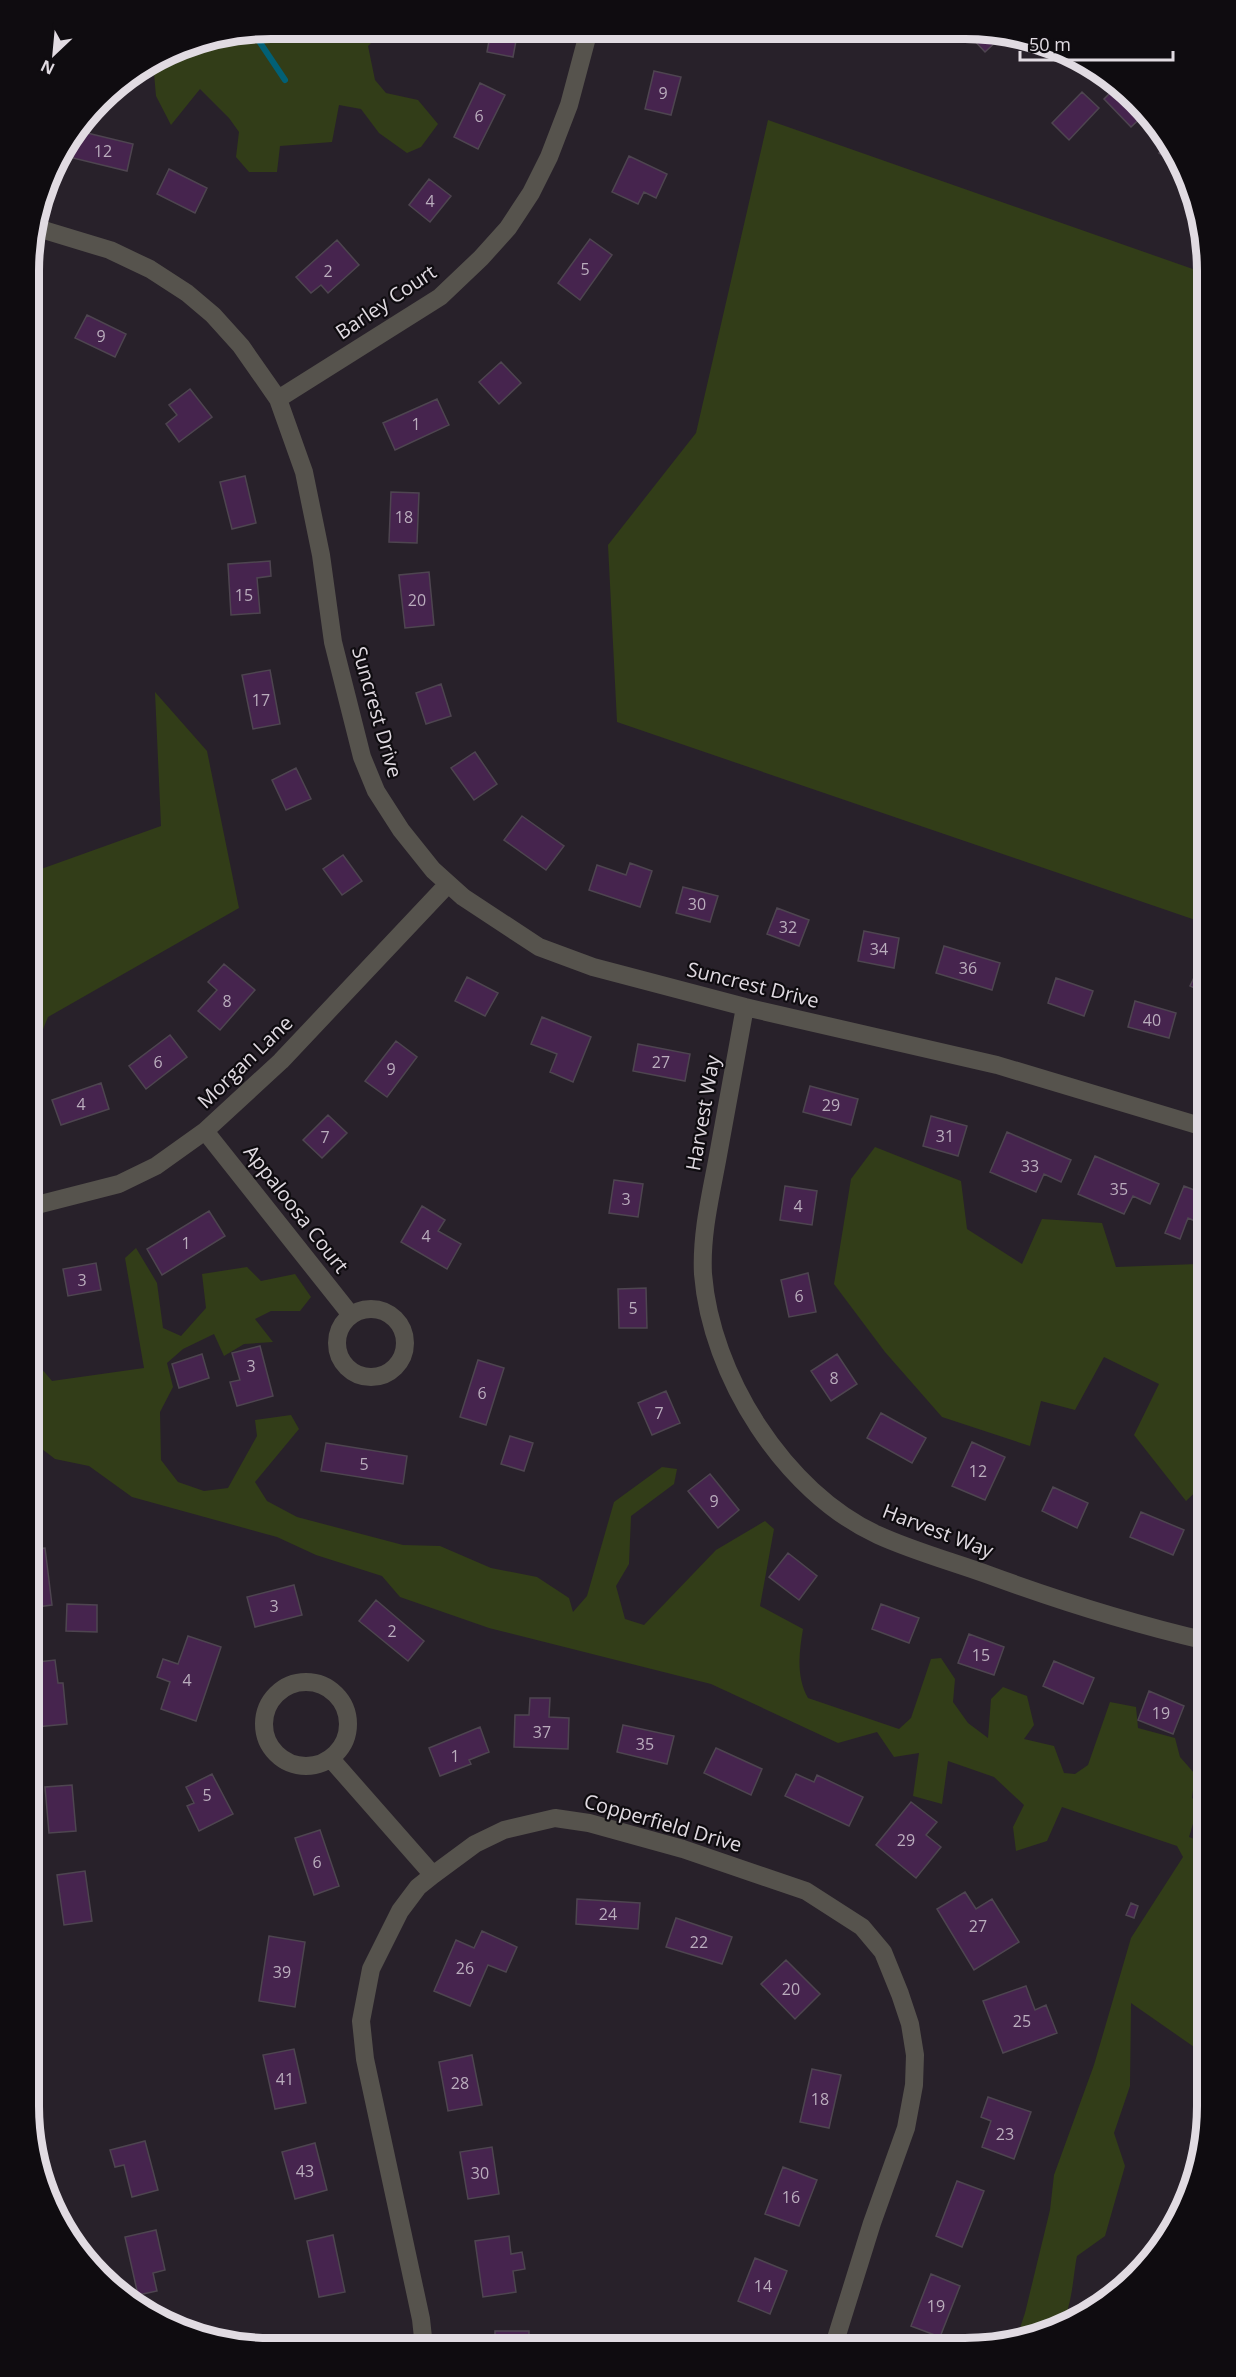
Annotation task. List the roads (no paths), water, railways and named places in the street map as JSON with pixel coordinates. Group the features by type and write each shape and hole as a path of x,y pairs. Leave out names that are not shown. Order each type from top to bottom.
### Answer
{"street":[{"name":"Barley Court","path":"279,399 440,297 481,258 508,228 531,194 549,157 569,105 587,39"},
{"name":"Suncrest Drive","path":"42,230 110,250 150,269 187,293 213,315 242,346 279,399 304,472 321,555 333,642 362,757 376,791 401,830 433,870 463,897 539,946 593,967 745,1007 997,1065 1197,1125"},
{"name":"Morgan Lane","path":"39,1205 119,1184 156,1166 205,1131 281,1061 448,884"},
{"name":"Harvest Way","path":"745,1007 705,1228 703,1274 717,1347 755,1422 781,1458 812,1490 843,1514 877,1535 1040,1594 1197,1638"},
{"name":"Appaloosa Court","path":"205,1131 351,1315"},
{"path":"308,1682 328,1688 338,1697 345,1709 348,1722 346,1736 340,1749 331,1759 304,1766 291,1763 274,1751 264,1732 264,1718 268,1705 276,1694 288,1686 308,1682"},
{"path":"331,1759 433,1875"},
{"name":"Copperfield Drive","path":"423,2338 421,2319 365,2059 361,2021 371,1969 400,1911 418,1887 475,1844 504,1830 555,1818 589,1823 683,1849 806,1891 862,1927 883,1952 910,2025 915,2055 915,2085 906,2128 872,2223 835,2338"}],"waterway":[{"path":"258,39 285,80"}]}
